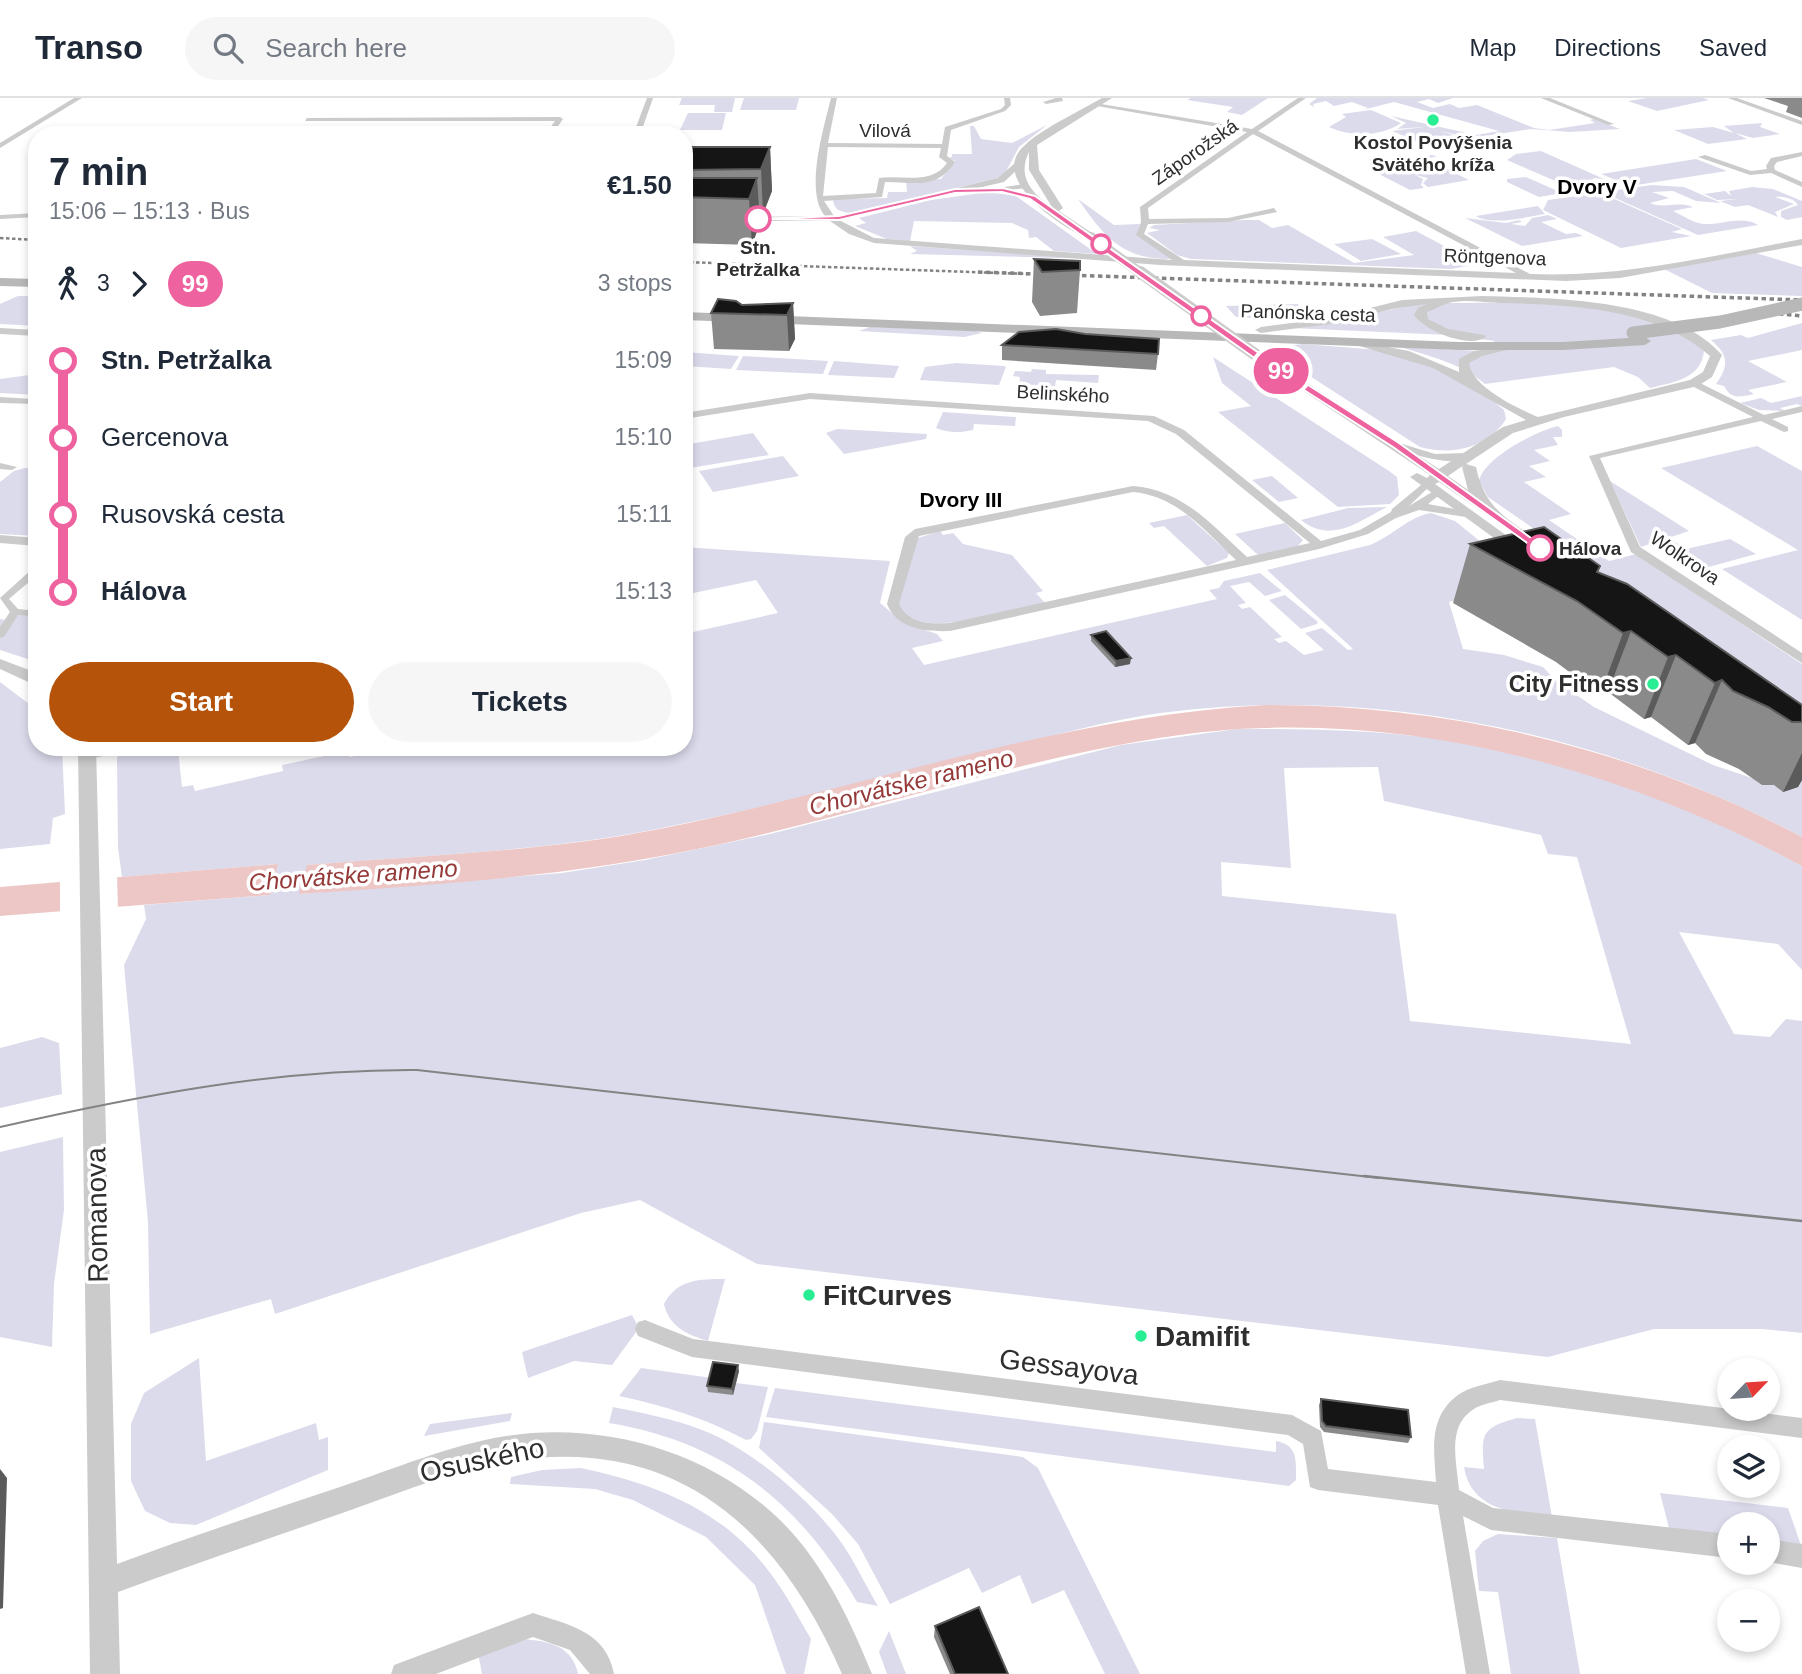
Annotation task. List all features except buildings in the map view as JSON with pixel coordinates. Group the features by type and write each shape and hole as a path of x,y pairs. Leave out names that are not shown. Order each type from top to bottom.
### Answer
{"main road":[{"path":"0,282 28,283"},
{"path":"0,290 28,291"},
{"name":"Panónska cesta","path":"693,308 1480,338 1633,332 1720,322 1802,304"},
{"name":"Panónska cesta","path":"693,316 1507,347 1645,341 1728,331 1802,316"}],"street":[{"path":"33,126 79,98"},
{"path":"639,126 650,98"},
{"path":"834,98 817,188 824,211 834,218"},
{"name":"Vilová","path":"820,199 879,195 882,180 935,179 944,173 951,162 943,157 943,145 948,129 1003,110 1008,105 1007,98"},
{"path":"1046,102 1060,102 1059,98"},
{"path":"729,219 834,218 1001,180 1018,165 1022,153 1108,98"},
{"path":"1303,98 1253,131 1527,276"},
{"path":"1544,98 1610,124"},
{"path":"1731,98 1802,123"},
{"name":"Záporožská","path":"1097,104 1253,131"},
{"path":"307,120 560,119 555,126"},
{"path":"0,146 28,129"},
{"name":"Záporožská","path":"1253,131 1144,207 1145,222 1228,219 1274,210"},
{"name":"Vilová","path":"826,145 943,145"},
{"path":"1033,145 1031,163 1037,179 1064,218"},
{"path":"1772,171 1770,166 1774,160 1802,154"},
{"path":"1702,157 1750,173 1772,171 1802,185"},
{"path":"1018,165 1024,186 1033,198"},
{"path":"955,191 1003,190 1033,184 1037,179"},
{"path":"976,187 1024,186 1036,190 1048,205 1064,218 1263,360 1466,514 1546,561 1448,478 1263,360"},
{"path":"1003,190 1048,205"},
{"path":"0,217 28,215"},
{"name":"Röntgenova","path":"834,218 856,235 882,241 1183,263 1527,276 1617,275 1802,242"},
{"path":"1145,222 1141,236 1183,263"},
{"path":"1463,301 1430,305 1422,310 1420,316 1439,330 1480,338"},
{"path":"1261,330 1333,320 1401,303 1463,301 1580,306 1663,321 1702,340 1716,355 1708,374 1694,383 1580,409 1508,430 1448,478 1392,516"},
{"path":"0,331 28,333"},
{"path":"1360,343 1424,360 1479,387 1534,423"},
{"path":"1479,387 1464,371 1463,362 1474,355 1507,347"},
{"path":"1694,383 1784,429"},
{"name":"Belinského","path":"693,415 810,396 1150,418 1180,432 1319,545"},
{"path":"0,400 28,402"},
{"path":"1503,401 1580,409"},
{"path":"1503,401 1511,415 1508,430"},
{"path":"1762,417 1802,409"},
{"name":"Wolkrova","path":"1762,417 1594,456 1635,549 1802,659"},
{"path":"1396,445 1434,457 1468,461 1534,423"},
{"path":"1468,461 1473,487 1485,509"},
{"path":"1404,467 1448,478"},
{"path":"1418,506 1431,488"},
{"path":"1245,562 1173,498 1146,489 915,533 911,537 893,604 895,612 919,625 950,627 1245,562 1350,538 1418,506 1466,514"},
{"path":"0,539 28,541"},
{"path":"28,577 4,599 15,612 28,613"},
{"path":"0,635 15,612"},
{"path":"0,664 28,675"},
{"name":"Romanova","path":"88,756 105,1674"},
{"name":"Gessayova","path":"645,1329 692,1348 1292,1424 1313,1438 1318,1479 1448,1496 1491,1519 1717,1545"},
{"path":"1478,1674 1448,1496 1444,1434 1452,1415 1467,1401 1500,1390 1802,1427"},
{"name":"Osuského","path":"104,1583 415,1474 480,1455 532,1446 598,1447 654,1460 694,1475 736,1501 756,1518 796,1560 813,1586 857,1674"},
{"path":"1780,1553 1802,1556"},
{"path":"403,1674 533,1625 578,1640 600,1664 602,1674"}],"shaded area":[{"path":"682,98 735,98 732,112 714,112 715,105 679,105"},
{"path":"744,98 799,98 796,110 740,110"},
{"path":"1268,98 1242,115 1227,112 1233,107 1187,100"},
{"path":"1317,98 1453,98 1438,103 1429,99 1417,102 1433,108 1450,104 1459,108 1477,105 1534,128 1549,130 1595,123 1590,120 1593,119 1620,129 1570,132 1531,129 1473,138 1439,131 1468,139 1423,144 1392,131 1423,127 1397,129 1406,123 1391,116 1476,135 1499,131 1394,102 1362,110 1368,108 1352,102 1334,106 1326,101 1313,104 1314,107 1309,104"},
{"path":"1647,98 1709,100 1657,111 1628,101"},
{"path":"1371,110 1401,123 1384,131 1365,134 1346,133 1329,127 1346,117 1342,114"},
{"path":"688,113 726,113 722,130 693,130 693,126 682,126"},
{"path":"1762,123 1760,127 1780,134 1753,138 1735,133 1747,139 1708,144 1674,130 1713,127 1734,133 1724,126"},
{"path":"1047,125 1019,147 1003,177 849,213 840,211 835,206 833,199 887,198 888,192 907,192 906,181 941,179 955,161 948,158 952,157 952,154 972,154 970,126 974,126 981,139 1012,143"},
{"path":"1541,151 1604,179 1594,178 1588,184 1607,181 1621,187 1587,192 1574,186 1583,184 1553,180 1507,160 1516,154"},
{"path":"1437,156 1431,158 1434,162 1428,167 1435,167 1435,159 1448,163 1441,166 1469,180 1428,187 1423,183 1428,178 1415,175 1423,179 1421,185 1424,188 1410,190 1371,170 1373,164"},
{"path":"1696,159 1727,171 1630,186 1601,174"},
{"path":"1526,177 1562,193 1539,197 1507,182 1507,179"},
{"path":"1652,185 1684,187 1721,203 1696,201 1673,191 1652,192 1669,198 1650,203 1693,207 1673,211 1697,223 1745,221 1758,225 1698,235 1615,198 1616,190"},
{"path":"1752,187 1773,189 1802,201 1802,217 1787,220 1781,217 1781,211 1798,205 1788,198 1775,197 1794,204 1775,212 1778,217 1748,205 1735,207 1720,201 1737,199 1717,200 1704,194 1725,191 1731,196 1729,191"},
{"path":"988,192 1016,196 1097,254 1054,251 1036,237 1029,238 1028,230 1012,223 914,221 910,241 887,239 855,226 866,223 859,218 931,200"},
{"path":"1585,195 1612,198 1682,229 1672,232 1691,236 1621,248 1543,210 1548,200"},
{"path":"1078,199 1114,225 1140,224 1137,234 1173,259 1141,256 1128,251 1097,225"},
{"path":"1538,206 1545,214 1500,221 1476,216"},
{"path":"1548,215 1557,219 1541,222 1566,234 1576,233 1583,236 1522,246 1465,218 1506,223 1519,220 1522,222 1511,224 1525,226 1532,218"},
{"path":"1259,220 1272,228 1288,225 1354,263 1414,255 1383,237 1416,231 1478,264 1451,269 1191,259 1177,255 1147,233 1160,230 1149,228 1154,225"},
{"path":"1372,239 1401,254 1361,261 1334,244"},
{"path":"910,246 1102,259 910,254 917,251"},
{"path":"1756,253 1802,267 1802,296 1712,293 1664,269"},
{"path":"18,296 28,296 28,326 0,324 0,304"},
{"path":"1426,303 1533,303 1609,311 1645,319 1677,332 1704,351 1698,368 1685,378 1650,388 1638,377 1614,367 1485,384 1456,366 1400,347 1481,351 1495,341 1449,335 1292,328"},
{"path":"1298,304 1303,321 1236,317 1226,306"},
{"path":"1802,323 1802,350 1748,361 1787,382 1748,390 1754,394 1740,396 1733,395 1724,386 1716,384 1723,372 1725,361 1721,351 1711,340 1741,335 1748,338"},
{"path":"870,327 982,333 964,337 859,331"},
{"path":"1303,344 1379,350 1426,363 1493,401 1504,410 1506,419 1489,437 1468,447 1432,450 1420,447 1266,348"},
{"path":"693,353 739,356 731,369 693,367"},
{"path":"743,356 828,361 823,374 736,370"},
{"path":"1213,357 1389,471 1397,477 1399,495 1390,504 1338,507 1218,412 1251,406 1222,383"},
{"path":"834,361 899,366 894,378 828,375"},
{"path":"956,363 1006,367 999,385 920,380 925,367"},
{"path":"1032,369 1046,370 1046,374 1099,375 1098,383 1056,380 1055,386 1019,384 1020,377 1013,376 1015,371 1031,372"},
{"path":"28,375 28,395 0,393 0,379"},
{"path":"1802,396 1802,406 1797,404 1780,408 1785,411 1759,410 1740,403 1761,398 1771,403"},
{"path":"943,412 1016,417 1015,426 974,424 973,430 945,431 936,428"},
{"path":"1558,426 1562,430 1562,437 1553,437 1558,445 1534,450 1550,461 1529,466 1546,477 1524,482 1571,514 1549,520 1609,561 1636,554 1802,664 1802,708 1791,707 1488,497 1479,481 1490,463 1537,433"},
{"path":"837,429 927,434 926,439 844,454 826,433"},
{"path":"753,433 769,455 693,468 693,443"},
{"path":"1757,446 1802,471 1802,620 1722,569 1798,550 1661,468"},
{"path":"783,456 799,476 713,492 699,471"},
{"path":"28,468 28,536 0,534 0,482 14,471"},
{"path":"1272,476 1298,498 1279,502 1252,480"},
{"path":"1610,481 1689,531 1641,547"},
{"path":"1387,507 1355,524 1334,530 1312,527 1301,520 1348,508"},
{"path":"1431,513 1455,521 1486,546 1486,592 1449,602 1463,649 1504,655 1543,667 1556,681 1594,707 1713,765 1755,779 1802,777 1802,837 1726,800 1647,769 1566,744 1484,724 1400,711 1315,705 1231,706 1147,715 1105,723 694,822 609,837 524,848 308,865 305,873 274,875 277,864 122,877 118,848 117,757 119,756 179,756 182,787 193,785 195,791 283,771 282,765 324,756 693,756 693,632 778,613 756,580 693,593 693,548 890,561 880,603 904,623 937,634 943,641 912,648 924,665 1217,599 1209,590 1219,588 1224,581 1260,573 1282,591 1265,596 1249,582 1230,586 1246,603 1238,605 1242,609 1250,607 1282,637 1274,639 1279,643 1286,641 1304,655 1324,650 1305,633 1322,628 1348,650 1353,649 1267,570 1370,545"},
{"path":"1187,515 1229,553 1227,558 1207,566 1164,526 1154,528 1149,523"},
{"path":"1285,523 1303,540 1297,547 1258,555 1235,534"},
{"path":"940,531 943,535 953,533 963,544 1012,555 1043,591 1036,593 1045,603 966,621 924,622 908,617 898,606 915,539"},
{"path":"1730,539 1756,554 1694,571 1656,547 1675,542 1686,549"},
{"path":"1285,595 1318,622 1317,624 1301,629 1269,600"},
{"path":"18,615 28,616 28,659 0,650 0,619 12,621"},
{"path":"0,682 28,703 28,756 62,756 65,814 53,818 50,844 0,849"},
{"path":"1237,729 1383,733 1470,744 1556,764 1641,792 1723,826 1802,866 1802,970 1778,944 1679,932 1734,1034 1770,1037 1786,1019 1802,1021 1802,1333 1762,1329 1654,1329 1548,1357 757,1264 640,1200 581,1213 275,1314 271,1299 150,1334 148,1222 124,965 146,919 144,905 270,895 274,885 301,883 300,894 562,873 645,860 770,834 1121,745","holes":["1378,767 1384,801 1541,835 1548,854 1577,857 1631,1044 1410,1021 1396,914 1222,896 1221,862 1291,868 1284,768"]},
{"path":"42,1037 59,1043 62,1094 0,1108 0,1048"},
{"path":"63,1137 64,1210 54,1284 52,1347 0,1337 0,1152"},
{"path":"725,1279 708,1341 680,1329 670,1319 664,1304 682,1285 698,1280"},
{"path":"632,1315 639,1328 612,1365 574,1361 528,1378 522,1352"},
{"path":"199,1358 206,1461 316,1423 319,1440 328,1437 328,1470 196,1525 170,1523 145,1511 131,1481 131,1424 144,1393"},
{"path":"641,1368 712,1378 732,1395 736,1383 768,1387 757,1431 751,1439 746,1440 684,1414 619,1396"},
{"path":"775,1388 1276,1452 1276,1441 1292,1450 1296,1480 1289,1486 766,1417"},
{"path":"613,1407 669,1419 702,1430 761,1463 780,1478 830,1528 848,1552 878,1606 857,1602 810,1535 783,1506 754,1482 723,1462 688,1445 650,1432 609,1423"},
{"path":"512,1413 510,1421 424,1436 430,1424"},
{"path":"1517,1418 1535,1419 1552,1517 1497,1507 1485,1501 1468,1482 1464,1467 1484,1469 1483,1448 1486,1434 1496,1425"},
{"path":"764,1422 1023,1457 1038,1468 1140,1674 1105,1674 1064,1590 1032,1604 1020,1575 982,1593 969,1568 890,1604 858,1544 832,1514 759,1448"},
{"path":"581,1468 636,1482 662,1492 710,1517 732,1533 771,1574 811,1639 804,1674 786,1674 755,1585 706,1537 633,1500 595,1489 510,1484 511,1477 542,1470"},
{"path":"1660,1493 1788,1508 1802,1548 1780,1545 1780,1512 1717,1512 1717,1538 1670,1532"},
{"path":"1498,1534 1557,1538 1580,1674 1511,1674 1498,1592 1479,1591 1475,1551 1483,1541"},
{"path":"889,1631 906,1674 887,1674 879,1652"},
{"path":"522,1639 558,1646 575,1664 578,1674 482,1674 478,1653"}],"water":[{"name":"Chorvátske rameno","path":"1265,705 1404,713 1473,723 1609,757 1739,806 1802,837 1802,866 1728,829 1651,797 1572,770 1491,750 1408,735 1325,728 1242,729 1159,738 1102,748 764,834 606,865 453,883 299,894 301,884 274,885 270,895 0,916 0,887 278,864 275,875 305,873 307,865 525,848 611,837 730,814 1034,739 1187,712"}],"pier":[{"path":"117,874 118,910 60,915 60,878"}],"tram line":[{"path":"0,1127 207,1086 311,1074 417,1070 1379,1178"},
{"path":"1364,1176 1802,1221"}],"railway":[{"path":"0,238 28,240"},
{"path":"693,262 1029,274"},
{"path":"978,272 1802,300"},
{"path":"1771,313 1802,316"}],"bus line":[{"name":"99","path":"758,219 839,218 955,191 1003,190 1033,198 1048,205 1263,360 1396,445 1540,548"}],"place":[{"name":"Kostol Povýšenia Svätého kríža","path":"1433,120"},
{"name":"Stn. Petržalka","path":"758,219"},
{"name":"Hálova","path":"1540,548"},
{"name":"City Fitness","path":"1653,684"},
{"name":"FitCurves","path":"809,1295"},
{"name":"Damifit","path":"1141,1336"}],"district":[{"name":"Dvory V","path":"1597,186"},
{"name":"Dvory III","path":"961,499"}]}
